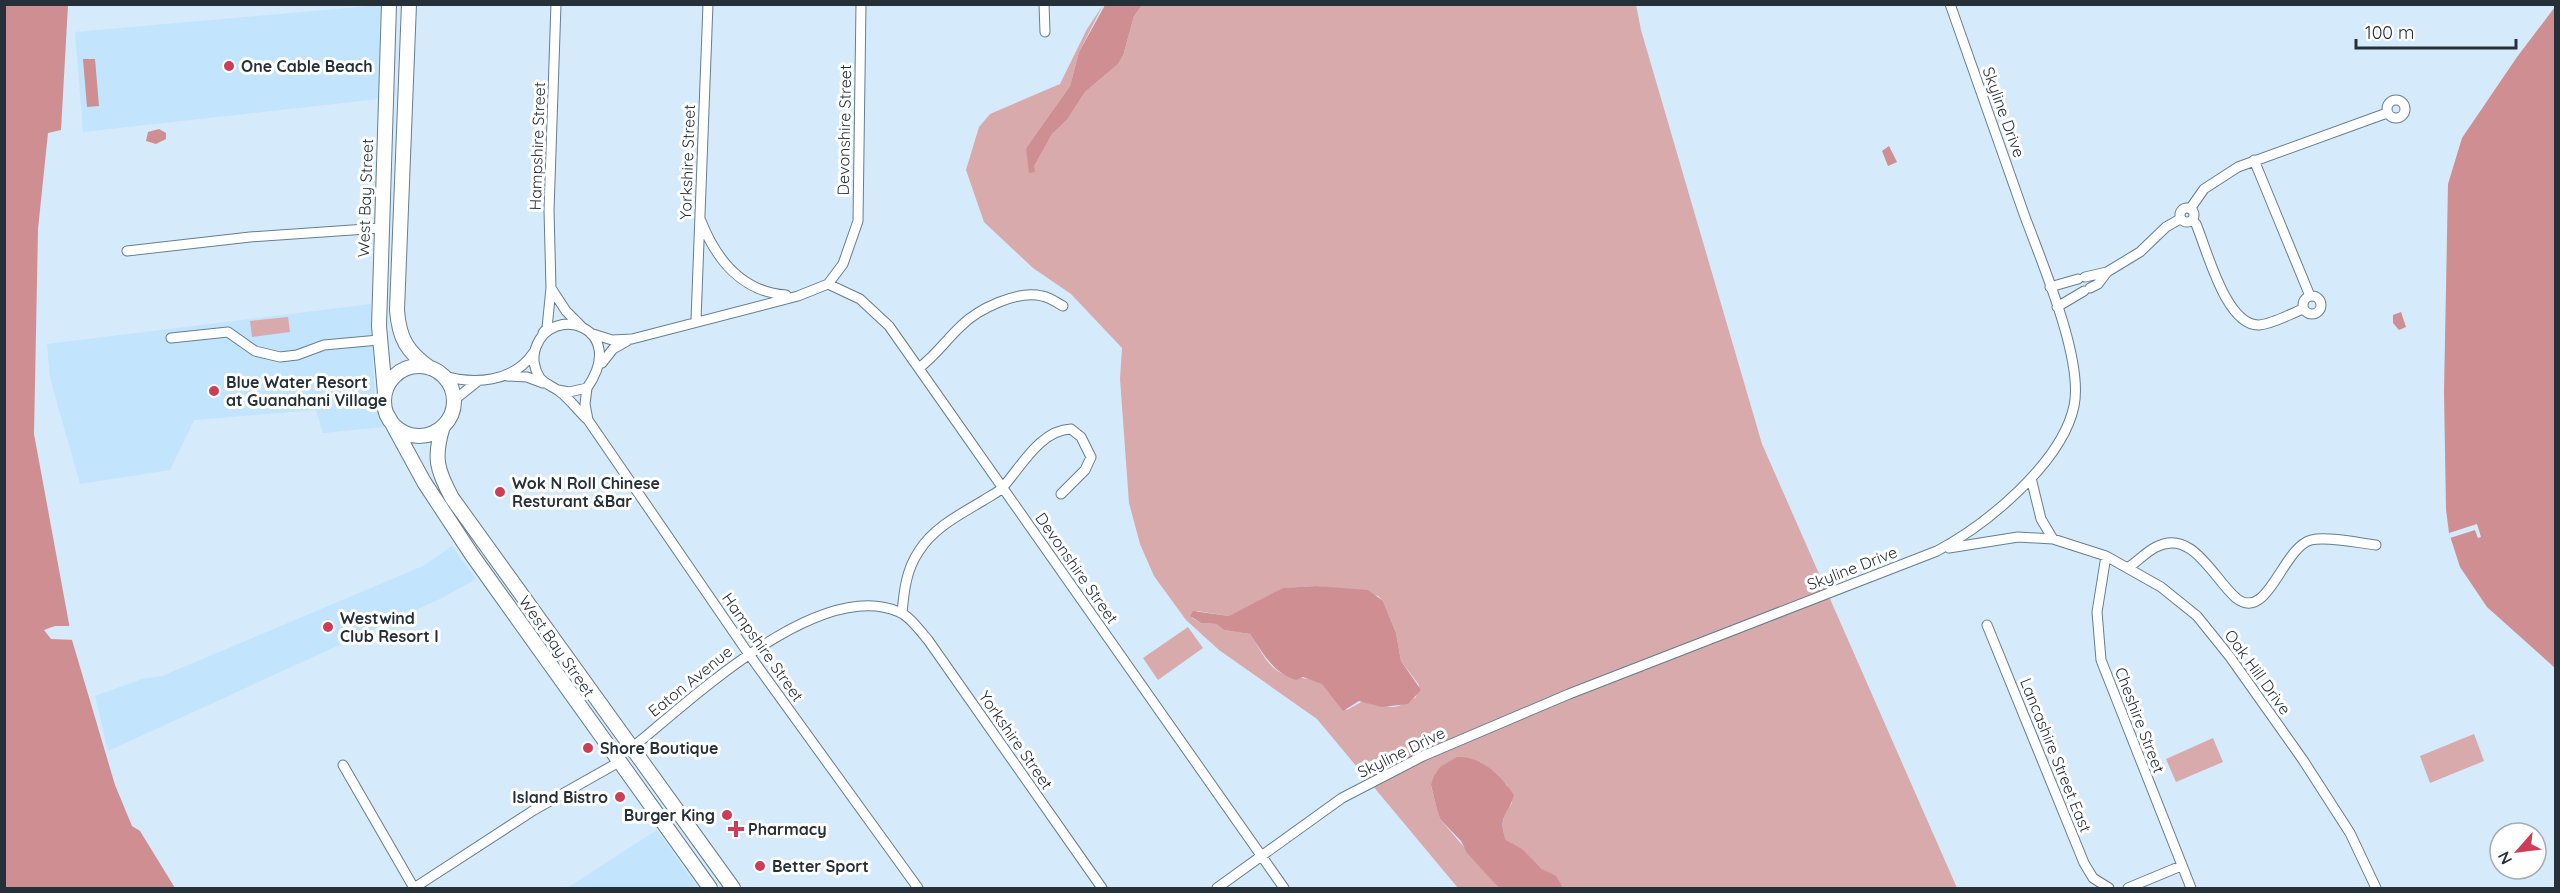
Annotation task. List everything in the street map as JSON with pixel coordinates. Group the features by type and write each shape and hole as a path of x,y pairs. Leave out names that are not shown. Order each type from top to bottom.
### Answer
{"main road":[{"name":"West Bay Street","path":"385,393 379,340 389,4"},
{"path":"409,4 397,310 404,344 412,355 436,371 449,385 453,401 448,419 432,433 412,435 395,426 387,416 385,393 398,373 413,367 436,371"},
{"name":"West Bay Street","path":"387,416 424,482 472,555 710,888"},
{"name":"West Bay Street","path":"442,426 436,448 437,464 452,498 733,888"}],"street":[{"name":"Hampshire Street","path":"540,338 547,328 551,288 549,210 556,4"},
{"name":"Yorkshire Street","path":"696,320 708,4"},
{"name":"Devonshire Street","path":"861,4 858,221 843,264 828,284 860,299 874,310 919,368 1284,888"},
{"path":"1044,4 1045,32"},
{"name":"Skyline Drive","path":"1217,888 1342,798 1423,756 1569,694 1937,550 1983,523 2031,478 2063,434 2074,408 2077,382 2075,368 2057,307 1950,4"},
{"path":"2180,219 2181,210 2190,209 2204,189 2220,176 2254,160 2387,113"},
{"path":"2254,160 2310,296 2321,302 2319,311 2310,315 2303,309"},
{"path":"2190,209 2193,212 2192,220"},
{"path":"700,217 709,241 734,273 750,286 769,294 798,296"},
{"path":"2180,219 2188,223 2192,220"},
{"path":"2057,307 2098,284 2106,272 2140,252 2166,228 2180,219"},
{"path":"2192,220 2196,224 2227,302 2241,320 2251,325 2262,325 2303,309"},
{"path":"127,250 381,228"},
{"path":"2050,287 2095,272 2106,272"},
{"path":"588,420 585,404 587,388 613,349 632,339 696,320 798,296 828,284"},
{"path":"551,288 566,311 585,329 600,348 600,366"},
{"path":"919,368 936,354 974,314 994,305 1019,297 1041,295 1063,306"},
{"path":"2303,309 2304,299 2310,296"},
{"path":"504,376 522,367 534,352 540,338 552,327 562,324 585,329 612,340 632,339"},
{"path":"171,338 228,332 255,351 280,357 297,355 324,345 379,340"},
{"path":"534,352 535,368 548,386"},
{"path":"436,371 478,381 504,376 527,377 558,390 569,392 587,388"},
{"path":"453,401 478,381"},
{"name":"Hampshire Street","path":"558,390 588,420 748,653 918,888"},
{"path":"902,613 904,586 919,550 941,527 1003,488 1027,454 1057,433 1071,429 1081,437 1091,457 1085,470 1061,494"},
{"path":"2031,478 2041,519 2053,539"},
{"name":"Oak Hill Drive","path":"1937,550 1999,538 2053,539 2106,556 2161,587 2197,616 2230,657 2319,782 2354,840 2376,888"},
{"path":"2129,567 2156,547 2180,542 2190,547 2241,603 2254,603 2264,597 2292,554 2306,543 2321,540 2376,544"},
{"name":"Cheshire Street","path":"2106,556 2097,612 2101,660 2191,888"},
{"name":"Eaton Avenue","path":"633,747 748,653 796,627 859,604 875,605 902,613"},
{"name":"Yorkshire Street","path":"902,613 928,640 1102,888"},
{"name":"Lancashire Street East","path":"1987,625 2084,863 2093,878 2109,888"},
{"path":"343,765 414,888 534,810 619,762"},
{"path":"2128,888 2181,866"}],"shaded area":[{"path":"5,5 68,5 61,130 48,133 38,229 34,434 72,640 115,785 132,826 140,831 175,888 5,888"},
{"name":"One Cable Beach","path":"381,5 379,99 83,132 75,32"},
{"path":"1103,5 1079,52 1070,86 1026,148 1033,167 1052,134 1067,120 1085,92 1118,64 1123,56 1134,16 1142,5 1636,5 1641,30 1762,444 1957,888 1563,888 1520,849 1506,840 1503,821 1512,803 1507,785 1480,762 1440,767 1431,786 1440,819 1499,888 1458,888 1317,719 1219,650 1186,620 1154,576 1140,544 1129,503 1120,379 1122,348 1071,294 1033,268 984,222 966,170 979,127 990,114 1060,84 1087,29","holes":["1316,586 1360,591 1378,596 1383,601 1396,633 1401,661 1419,685 1416,697 1395,707 1363,701 1347,710 1322,683 1286,675 1274,668 1250,634 1224,630 1216,624 1201,623 1192,618 1197,611 1229,616 1286,588"]},
{"path":"1105,5 1142,5 1134,16 1123,56 1118,64 1085,92 1067,120 1052,134 1034,166 1035,172 1029,173 1026,148 1070,86 1079,52"},
{"path":"2555,7 2555,668 2487,607 2460,567 2449,533 2446,509 2444,392 2448,184 2462,138 2517,57"},
{"path":"83,59 95,59 99,106 87,107"},
{"path":"159,129 166,133 166,139 156,144 146,141 148,132"},
{"path":"1889,146 1897,162 1888,166 1882,151"},
{"name":"Blue Water Resort at Guanahani Village","path":"371,304 375,403 384,427 323,433 316,410 194,420 170,470 80,484 50,378 47,344"},
{"path":"2401,312 2406,327 2399,330 2393,323 2393,315"},
{"path":"288,317 290,332 252,337 250,321"},
{"name":"Westwind Club Resort I","path":"452,546 476,579 442,598 108,751 95,696 142,679 162,676 423,566"},
{"path":"1316,586 1368,590 1383,601 1396,633 1401,661 1421,690 1408,704 1382,707 1359,701 1343,711 1322,684 1303,677 1296,680 1274,667 1250,634 1224,630 1216,624 1201,623 1190,616 1193,611 1229,616 1283,588"},
{"path":"1188,627 1203,648 1158,680 1143,658"},
{"path":"2474,734 2484,761 2430,783 2420,756"},
{"path":"2213,738 2223,762 2176,782 2166,759"},
{"path":"1457,757 1475,760 1490,768 1509,788 1514,795 1503,821 1506,840 1522,849 1542,869 1556,876 1563,888 1499,888 1467,853 1461,841 1440,819 1431,785 1440,767"},
{"path":"657,830 698,888 567,888"}],"pier":[{"path":"2477,524 2481,537 2478,538 2475,530 2450,538 2449,533"},
{"path":"55,626 74,626 75,640 51,639 44,630"}],"place":[{"name":"One Cable Beach","path":"229,66"},
{"name":"Blue Water Resort at Guanahani Village","path":"214,391"},
{"name":"Wok N Roll Chinese Resturant &Bar","path":"500,492"},
{"name":"Westwind Club Resort I","path":"328,627"},
{"name":"Shore Boutique","path":"588,748"},
{"name":"Island Bistro","path":"620,797"},
{"name":"Burger King","path":"727,815"},
{"name":"Pharmacy","path":"736,829"},
{"name":"Better Sport","path":"760,866"}]}
